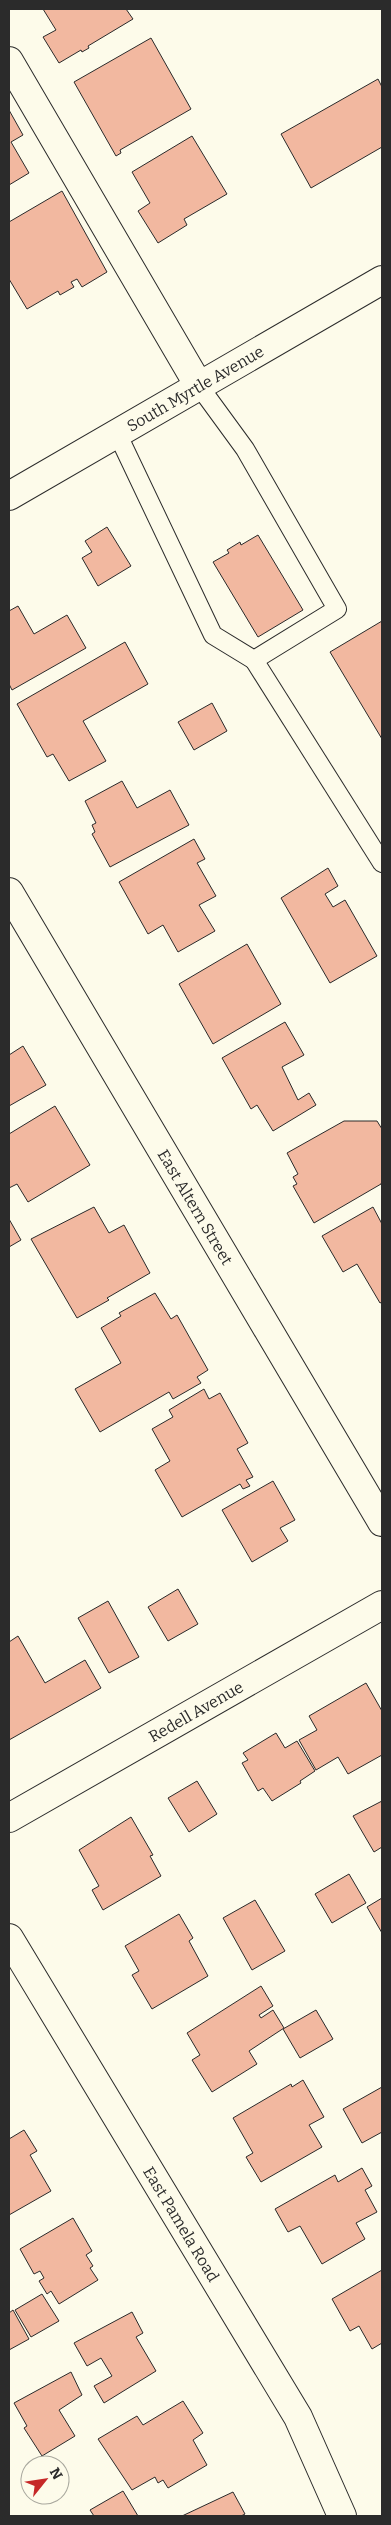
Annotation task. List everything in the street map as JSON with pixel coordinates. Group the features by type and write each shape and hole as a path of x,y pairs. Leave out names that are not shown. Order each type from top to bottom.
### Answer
{"street":[{"path":"9,61 198,386"},
{"name":"South Myrtle Avenue","path":"9,496 382,280"},
{"name":"East Altern Street","path":"9,892 382,1522"},
{"name":"Redell Avenue","path":"9,1818 382,1605"},
{"name":"East Pamela Road","path":"9,1938 298,2417 342,2516"}],"lane":[{"path":"198,386 245,449 337,609 254,660"},
{"path":"117,433 213,635 254,660 382,863"}],"building":[{"path":"43,9 126,9 133,19 88,46 89,48 82,52 81,50 59,63 43,37 56,30"},
{"path":"151,38 191,109 120,150 121,153 116,156 74,82"},
{"path":"378,79 382,87 382,147 311,188 281,134"},
{"path":"9,110 23,135 11,142 29,173 9,185"},
{"path":"192,136 227,194 184,219 187,225 158,243 138,211 150,203 132,172"},
{"path":"62,191 107,272 82,287 77,279 71,282 74,287 60,295 58,291 27,309 9,279 9,222"},
{"path":"107,527 131,566 98,586 82,558 92,552 85,541"},
{"path":"258,535 303,610 258,637 213,562 229,553 227,550 240,542 241,545"},
{"path":"18,606 34,634 67,615 86,648 12,690 9,684 9,611"},
{"path":"382,621 382,739 330,652"},
{"path":"125,642 148,684 83,721 106,761 69,781 53,754 47,757 17,704"},
{"path":"212,703 227,731 194,750 178,722"},
{"path":"122,781 137,808 170,790 189,825 110,867 92,834 95,832 92,825 96,823 85,801"},
{"path":"194,839 205,859 197,863 216,896 199,905 215,931 178,952 163,925 148,934 119,882"},
{"path":"328,868 338,886 325,894 333,907 345,900 377,956 330,983 281,898"},
{"path":"247,944 281,1004 213,1044 179,984"},
{"path":"285,1022 304,1055 282,1067 298,1100 309,1093 316,1105 273,1131 257,1105 251,1109 222,1058"},
{"path":"23,1046 46,1085 9,1106 9,1055"},
{"path":"55,1106 90,1165 28,1202 17,1184 9,1188 9,1134"},
{"path":"344,1121 377,1121 382,1129 382,1181 381,1184 314,1223 293,1186 297,1184 293,1177 298,1174 287,1153"},
{"path":"94,1207 109,1233 124,1225 150,1273 77,1318 31,1239"},
{"path":"373,1207 382,1224 382,1302 380,1303 357,1264 343,1272 322,1236"},
{"path":"9,1219 21,1240 9,1247"},
{"path":"155,1293 171,1319 177,1315 208,1370 197,1377 201,1383 173,1399 169,1392 100,1432 75,1389 121,1363 101,1328 121,1316 119,1313"},
{"path":"204,1389 209,1399 220,1393 248,1443 237,1449 253,1477 246,1480 250,1486 243,1489 240,1484 182,1517 155,1470 170,1461 152,1429 173,1417 169,1410"},
{"path":"273,1481 295,1520 280,1528 288,1541 252,1562 222,1510"},
{"path":"178,1589 198,1624 168,1641 148,1607"},
{"path":"108,1601 139,1657 109,1673 78,1618"},
{"path":"18,1636 45,1683 85,1660 101,1688 9,1740 9,1642"},
{"path":"366,1683 382,1711 382,1755 348,1774 338,1757 316,1770 299,1740 317,1730 309,1716"},
{"path":"276,1733 285,1748 297,1741 315,1771 300,1781 301,1783 272,1801 263,1788 258,1791 242,1763 248,1760 243,1753"},
{"path":"197,1781 217,1814 189,1832 168,1798"},
{"path":"382,1801 382,1847 374,1852 353,1816"},
{"path":"131,1817 153,1855 150,1856 161,1876 103,1910 92,1890 99,1886 79,1850"},
{"path":"349,1874 366,1903 332,1923 315,1894"},
{"path":"382,1898 382,1933 367,1907"},
{"path":"255,1900 285,1951 252,1970 223,1918"},
{"path":"179,1914 193,1938 189,1941 208,1976 152,2009 132,1975 139,1971 125,1946"},
{"path":"261,1986 273,2006 259,2015 261,2018 273,2010 284,2028 249,2051 257,2064 212,2092 192,2060 200,2055 187,2033"},
{"path":"316,2010 333,2039 300,2058 283,2029"},
{"path":"303,2080 324,2117 309,2125 322,2147 261,2182 246,2157 253,2153 233,2118 291,2084 292,2087"},
{"path":"382,2087 382,2132 362,2143 343,2109"},
{"path":"24,2130 37,2151 30,2155 51,2191 9,2215 9,2139"},
{"path":"362,2168 372,2186 365,2190 377,2212 356,2223 365,2239 322,2264 300,2226 288,2232 275,2209 335,2175 338,2182"},
{"path":"73,2218 92,2251 86,2255 93,2266 90,2268 98,2280 59,2304 51,2291 47,2294 39,2281 44,2278 40,2271 34,2274 20,2249"},
{"path":"382,2270 382,2343 372,2349 359,2326 350,2331 332,2299"},
{"path":"42,2294 59,2321 31,2337 15,2310"},
{"path":"13,2310 29,2339 9,2350 9,2313"},
{"path":"132,2312 143,2333 136,2337 156,2371 104,2403 94,2386 112,2376 101,2358 87,2366 74,2343"},
{"path":"71,2372 82,2395 59,2410 75,2436 41,2455 24,2428 27,2426 14,2403"},
{"path":"183,2401 203,2433 193,2440 207,2465 168,2488 163,2480 158,2483 155,2477 132,2490 98,2439 137,2416 143,2425"},
{"path":"123,2491 138,2516 94,2516 90,2510"},
{"path":"233,2492 245,2514 241,2516 182,2516"}]}
